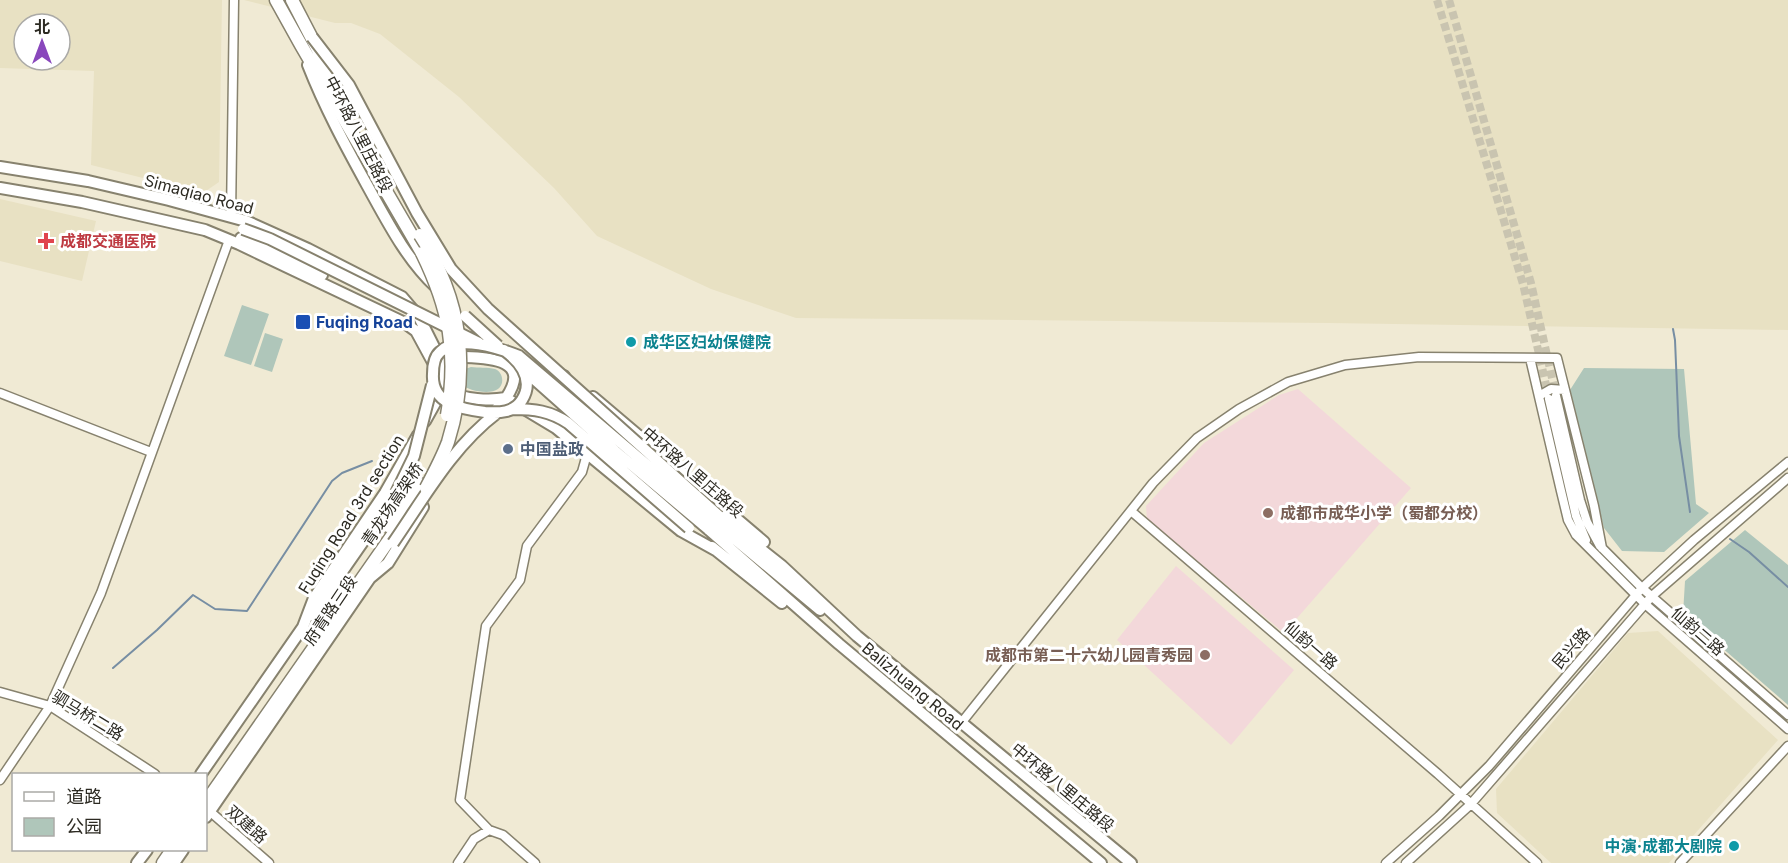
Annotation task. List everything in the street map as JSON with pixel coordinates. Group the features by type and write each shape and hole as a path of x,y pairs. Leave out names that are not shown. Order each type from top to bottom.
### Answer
{"highway":[{"name":"青龙场高架桥","path":"207,788 420,484 438,445 448,412 450,336 440,291 414,237 276,0"},
{"name":"青龙场高架桥","path":"207,809 426,488 447,443 458,399 460,349 457,321 446,281 340,93 292,0"}],"main road":[{"name":"中环路八里庄路段","path":"312,37 349,85 431,237 466,287 714,522"},
{"name":"中环路八里庄路段","path":"301,45 327,111 389,226 429,281 553,398 714,522 782,567 857,636 1131,863"},
{"name":"Simaqiao Road","path":"0,168 88,181 169,200 246,221 308,249 402,297 419,317 439,376"},
{"name":"Simaqiao Road","path":"0,188 82,202 237,235"},
{"path":"210,212 237,235 266,247 415,322 421,331 439,376 451,392 462,396 488,399 506,398 556,428 681,531 717,551"},
{"path":"237,235 270,239 523,367 527,381 526,389 522,399 513,409"},
{"path":"482,345 454,345 439,352 440,398 461,409 497,413 513,409 542,410 568,423 717,551 794,612 839,644"},
{"path":"502,355 514,379 512,390 506,398"},
{"path":"502,355 570,377 764,543 782,567"},
{"path":"303,627 394,497 414,456 439,376 448,363 462,357 502,355 524,359 827,616 857,636"},
{"name":"Fuqing Road 3rd section","path":"202,773 303,627 314,598 385,493 439,376"},
{"name":"府青路三段","path":"207,809 370,578 388,563 464,446 506,398"},
{"path":"370,578 460,448 478,427 497,413"},
{"name":"Balizhuang Road","path":"714,522 839,644 1101,863"}],"street":[{"path":"231,217 234,0"},
{"path":"0,780 50,706 101,593 152,452 237,235"},
{"path":"962,722 1153,483 1197,438 1239,409 1288,382 1345,365 1419,357 1557,358 1594,506 1602,549"},
{"name":"仙韵二路","path":"1530,358 1569,520 1576,535 1592,552 1639,591 1652,596 1788,715"},
{"path":"1539,396 1551,389 1565,390"},
{"path":"0,393 152,452"},
{"name":"仙韵二路","path":"1592,552 1576,516 1553,397 1587,522 1602,549 1639,591 1645,604 1788,729"},
{"path":"535,863 503,835 489,830 460,800 486,626 520,580 527,546 582,472 587,454"},
{"name":"民兴路","path":"1386,863 1461,795 1489,766 1639,591 1694,540 1788,462"},
{"name":"民兴路","path":"1406,863 1470,805 1652,596 1788,478"},
{"name":"仙韵一路","path":"1131,511 1537,863"},
{"name":"驷马桥二路","path":"0,692 50,706 153,773"},
{"path":"1680,863 1788,746"},
{"name":"双建路","path":"207,809 269,863"},
{"path":"458,863 474,839 489,830"}],"shaded area":[{"path":"0,0 222,0 219,182 203,193 91,165 94,71 72,70 72,12 12,12 12,68 0,68"},
{"path":"244,0 1788,0 1788,330 796,318 711,289 597,236 554,188 459,97 380,34 351,23 335,23"},
{"name":"成都交通医院","path":"0,199 96,221 82,281 0,261"},
{"name":"成都市成华小学（蜀都分校）","path":"1298,389 1411,488 1284,633 1147,519 1146,506 1204,443 1279,395"},
{"name":"成都市第二十六幼儿园青秀园","path":"1176,566 1294,670 1231,745 1117,640"},
{"path":"1658,631 1778,740 1669,863 1551,863 1497,813 1496,789 1628,633"}],"green space":[{"path":"242,305 269,314 251,365 224,356"},
{"path":"265,333 283,339 272,372 254,366"},
{"path":"471,367 495,369 500,373 502,384 494,391 485,392 464,386 461,384 465,369"},
{"path":"1584,368 1684,369 1696,504 1709,513 1664,552 1622,551 1604,528 1570,390"},
{"path":"1745,530 1788,565 1788,705 1683,614 1685,581"}],"waterway":[{"path":"1673,329 1679,436 1690,512"},
{"path":"113,668 193,595 215,609 247,611 332,481 342,473 372,461"},
{"path":"1730,539 1749,552 1788,587"}],"tunnel":[{"path":"1437,0 1523,284 1549,398"},
{"path":"1449,0 1531,283 1556,396"}],"place":[{"name":"成都交通医院","path":"46,241"},
{"name":"Fuqing Road","path":"303,322"},
{"name":"成华区妇幼保健院","path":"631,342"},
{"name":"中国盐政","path":"508,449"},
{"name":"成都市成华小学（蜀都分校）","path":"1268,513"},
{"name":"成都市第二十六幼儿园青秀园","path":"1205,655"},
{"name":"中演·成都大剧院","path":"1734,846"}]}
